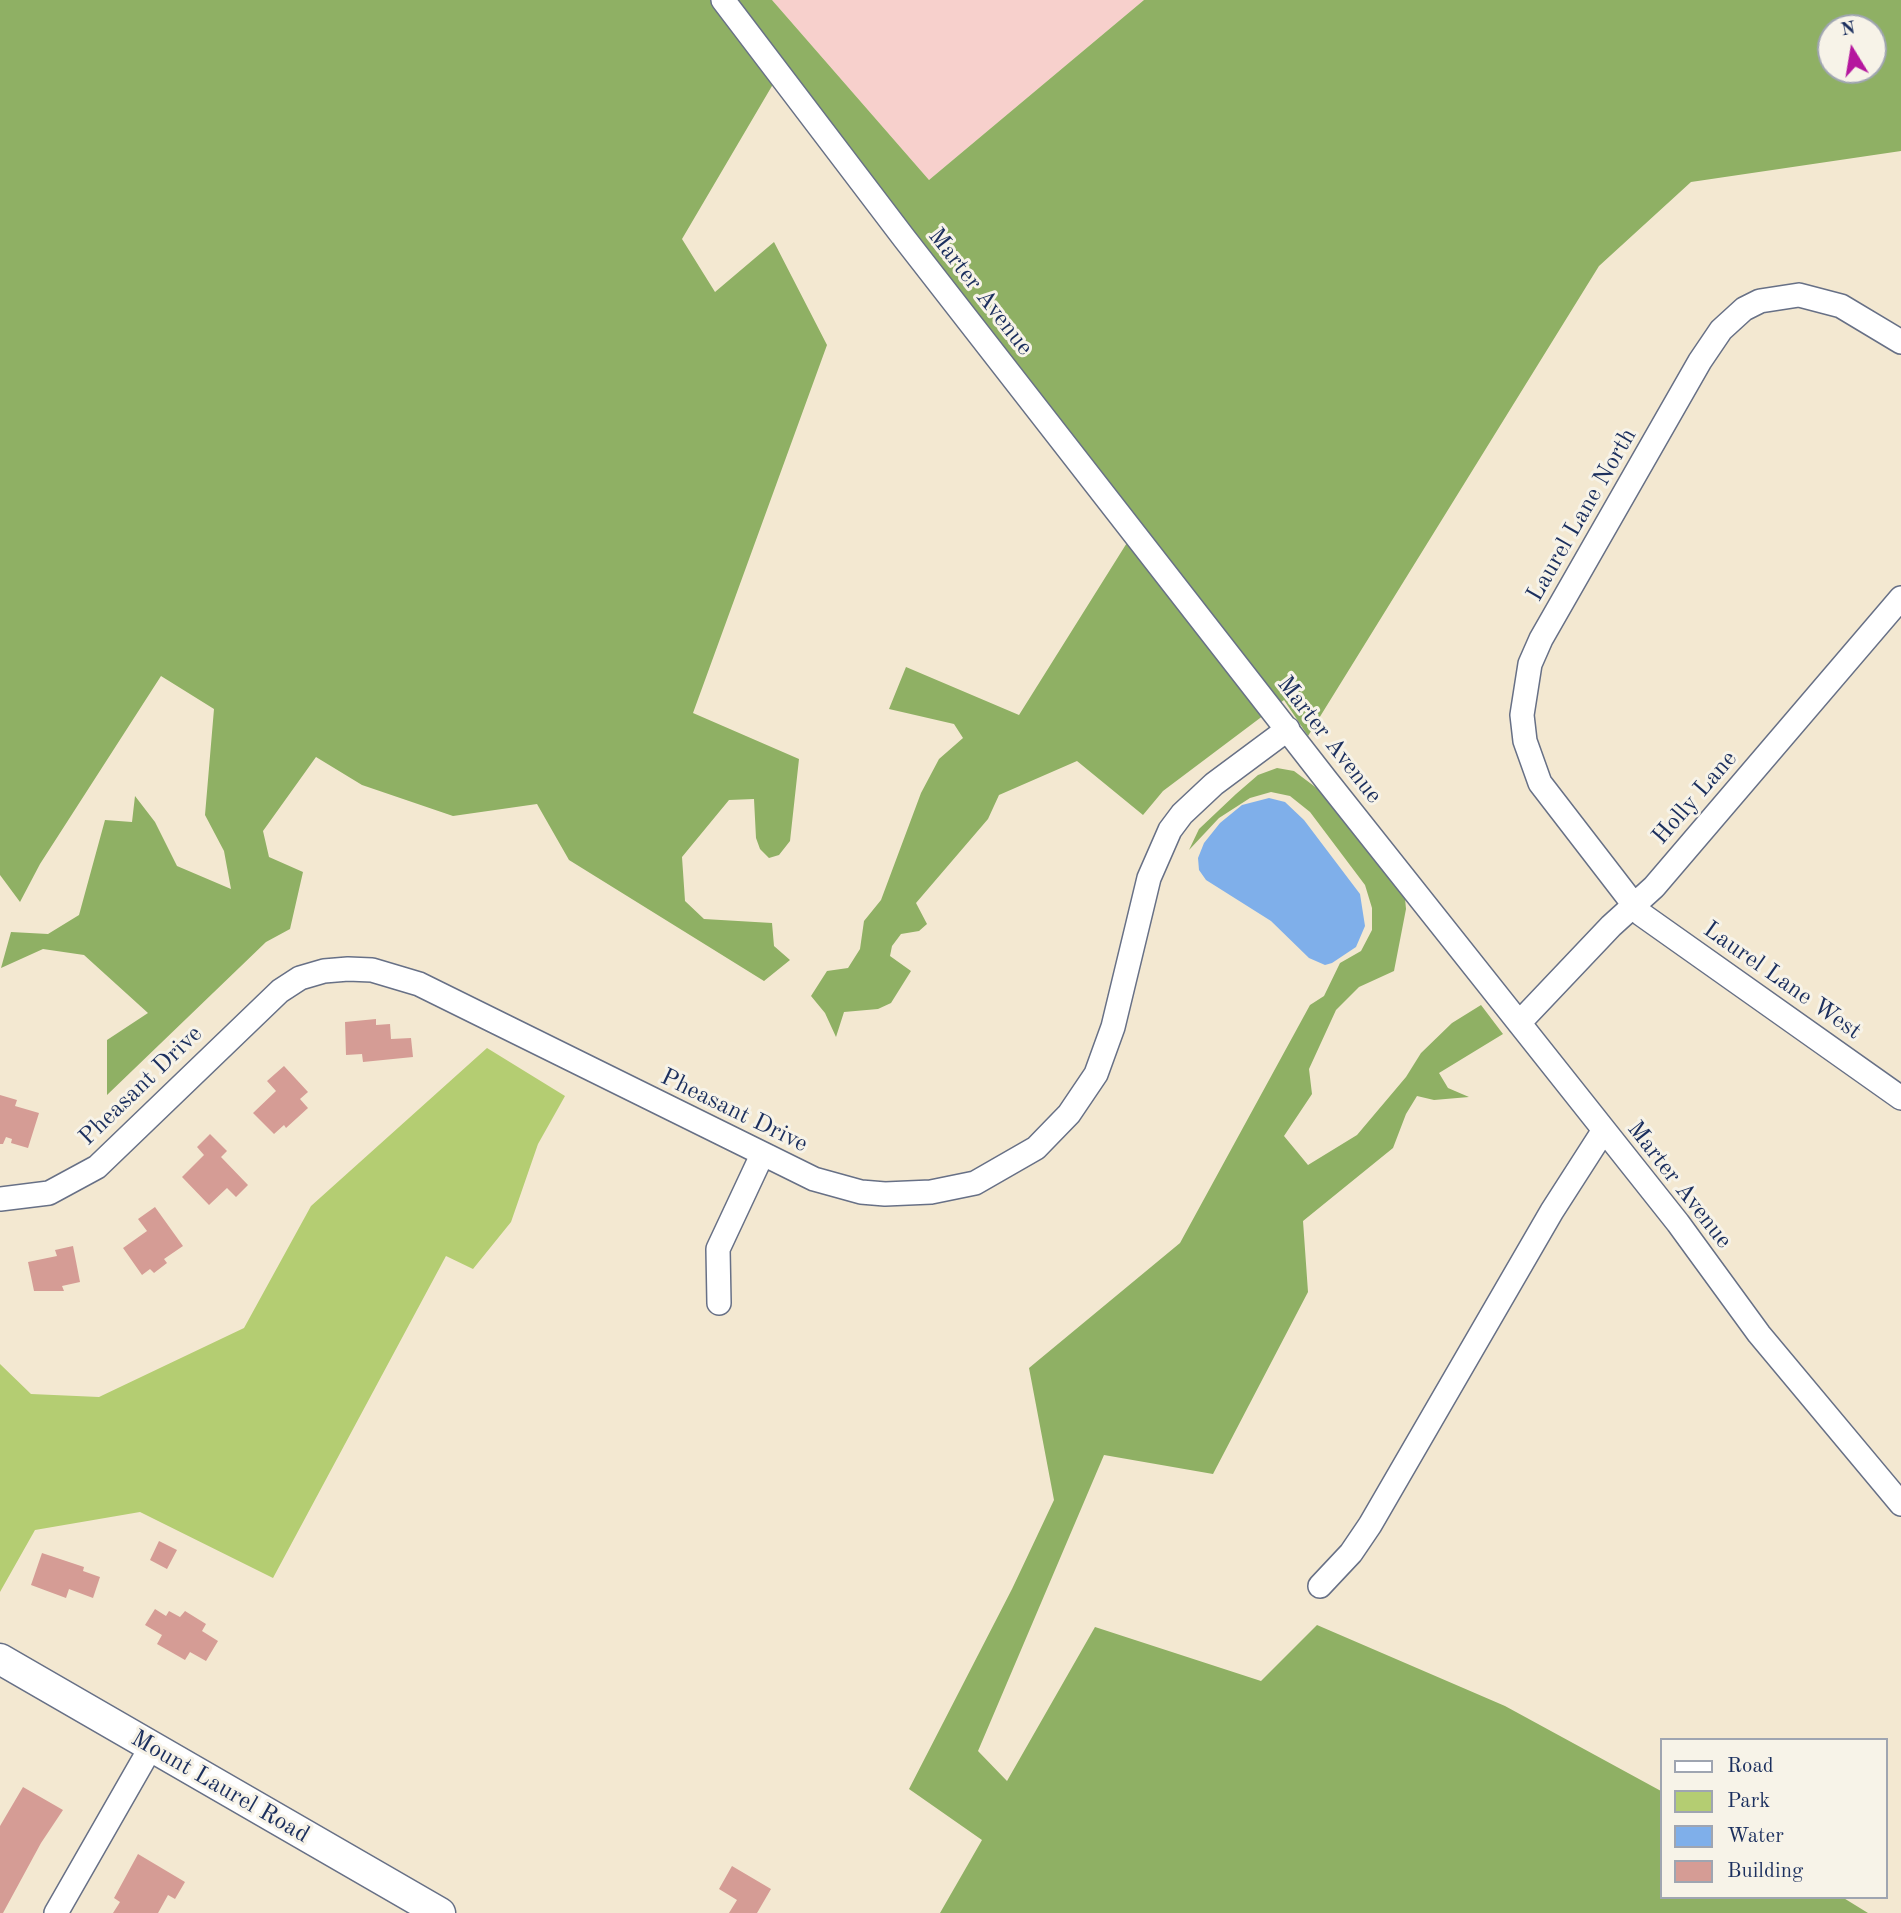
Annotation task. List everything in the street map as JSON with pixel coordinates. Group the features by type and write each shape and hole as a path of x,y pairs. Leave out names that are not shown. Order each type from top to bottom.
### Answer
{"main road":[{"name":"Mount Laurel Road","path":"0,1659 440,1913"}],"street":[{"name":"Marter Avenue","path":"723,0 904,238 1604,1130 1759,1334 1901,1504"},
{"name":"Laurel Lane North","path":"1634,905 1539,783 1532,764 1525,741 1524,691 1530,664 1541,639 1700,361 1721,330 1744,309 1779,297 1799,296 1820,300 1841,306 1901,342"},
{"name":"Holly Lane","path":"1519,1023 1654,887 1901,598"},
{"name":"Pheasant Drive","path":"0,1199 49,1193 89,1172 280,992 300,978 324,971 348,969 384,972 419,984 762,1155 837,1186 861,1192 908,1194 975,1182 1036,1148 1069,1114 1101,1062 1113,1027 1149,878 1170,830 1182,814 1214,784 1288,729"},
{"name":"Laurel Lane West","path":"1634,905 1641,914 1901,1098"},
{"path":"1320,1586 1351,1553 1370,1525 1552,1211 1604,1130"},
{"path":"719,1303 718,1249 762,1155"},
{"path":"56,1913 151,1747"}],"shaded area":[{"path":"772,0 1144,0 929,180"}],"green space":[{"path":"0,0 772,0 929,180 1144,0 1901,0 1901,151 1691,182 1599,266 1308,736 1284,700 1163,791 1143,815 1077,761 999,795 988,819 916,903 927,924 919,931 901,934 892,946 890,956 911,971 891,1003 878,1009 844,1012 836,1037 825,1013 811,996 827,971 848,968 860,949 864,921 881,900 921,793 939,759 963,738 954,724 889,709 906,667 1019,715 1135,530 779,74 682,239 715,292 774,242 827,345 693,713 799,759 790,841 779,855 769,858 760,849 756,838 754,799 729,800 682,857 685,901 704,919 772,923 774,946 790,960 764,981 569,860 537,804 453,816 362,785 316,757 263,831 269,857 303,872 290,929 266,942 107,1095 107,1040 148,1013 84,955 43,949 1,968 11,932 48,934 79,915 105,820 132,822 135,796 155,822 177,866 231,889 224,851 205,815 214,709 161,676 40,864 20,902 0,875"},
{"path":"1277,768 1294,771 1318,789 1405,898 1406,909 1394,971 1359,987 1336,1010 1309,1069 1312,1094 1284,1136 1308,1165 1357,1135 1406,1077 1421,1053 1452,1023 1481,1005 1503,1034 1439,1073 1448,1088 1469,1097 1434,1100 1417,1096 1406,1114 1393,1148 1303,1221 1308,1292 1213,1474 1104,1455 978,1751 1007,1781 1095,1627 1261,1681 1317,1625 1505,1706 1660,1790 1660,1899 1845,1899 1868,1913 940,1913 982,1840 909,1789 1012,1589 1054,1500 1029,1368 1180,1243 1310,1005 1324,996 1340,963 1361,951 1372,930 1372,908 1365,885 1310,812 1290,796 1271,792 1250,798 1219,818 1189,850 1199,829 1258,775"},
{"path":"487,1048 565,1096 538,1144 511,1222 473,1269 446,1256 273,1578 140,1512 35,1530 0,1592 0,1364 31,1394 99,1397 244,1328 311,1206"}],"water":[{"path":"1269,798 1285,802 1304,820 1360,894 1365,926 1356,947 1332,963 1325,965 1309,958 1271,921 1206,880 1199,870 1198,858 1204,843 1220,823 1242,805"}],"building":[{"path":"376,1019 376,1025 390,1024 391,1039 411,1038 413,1057 363,1062 362,1054 346,1055 345,1022"},
{"path":"284,1066 308,1092 300,1099 308,1108 286,1128 284,1125 274,1134 253,1113 276,1091 267,1081"},
{"path":"0,1095 17,1100 15,1106 39,1113 28,1148 11,1143 12,1139 6,1137 3,1144 0,1144"},
{"path":"210,1134 227,1151 221,1157 248,1185 236,1197 227,1188 209,1205 182,1177 204,1155 197,1147"},
{"path":"155,1207 183,1246 164,1259 167,1263 154,1273 150,1269 142,1275 123,1248 147,1231 138,1219"},
{"path":"73,1246 80,1282 62,1286 64,1291 34,1291 28,1262 57,1256 55,1250"},
{"path":"159,1541 177,1550 167,1569 150,1560"},
{"path":"42,1553 84,1567 83,1571 100,1577 93,1598 69,1589 66,1598 31,1585"},
{"path":"155,1609 166,1616 169,1611 180,1617 185,1611 206,1624 202,1631 218,1641 206,1661 190,1652 185,1660 157,1644 162,1635 145,1625"},
{"path":"23,1787 63,1810 41,1843 3,1913 0,1913 0,1826"},
{"path":"138,1854 185,1882 175,1899 168,1895 158,1913 113,1913 120,1902 114,1898"},
{"path":"732,1866 771,1889 757,1913 729,1913 737,1900 719,1889"}]}
